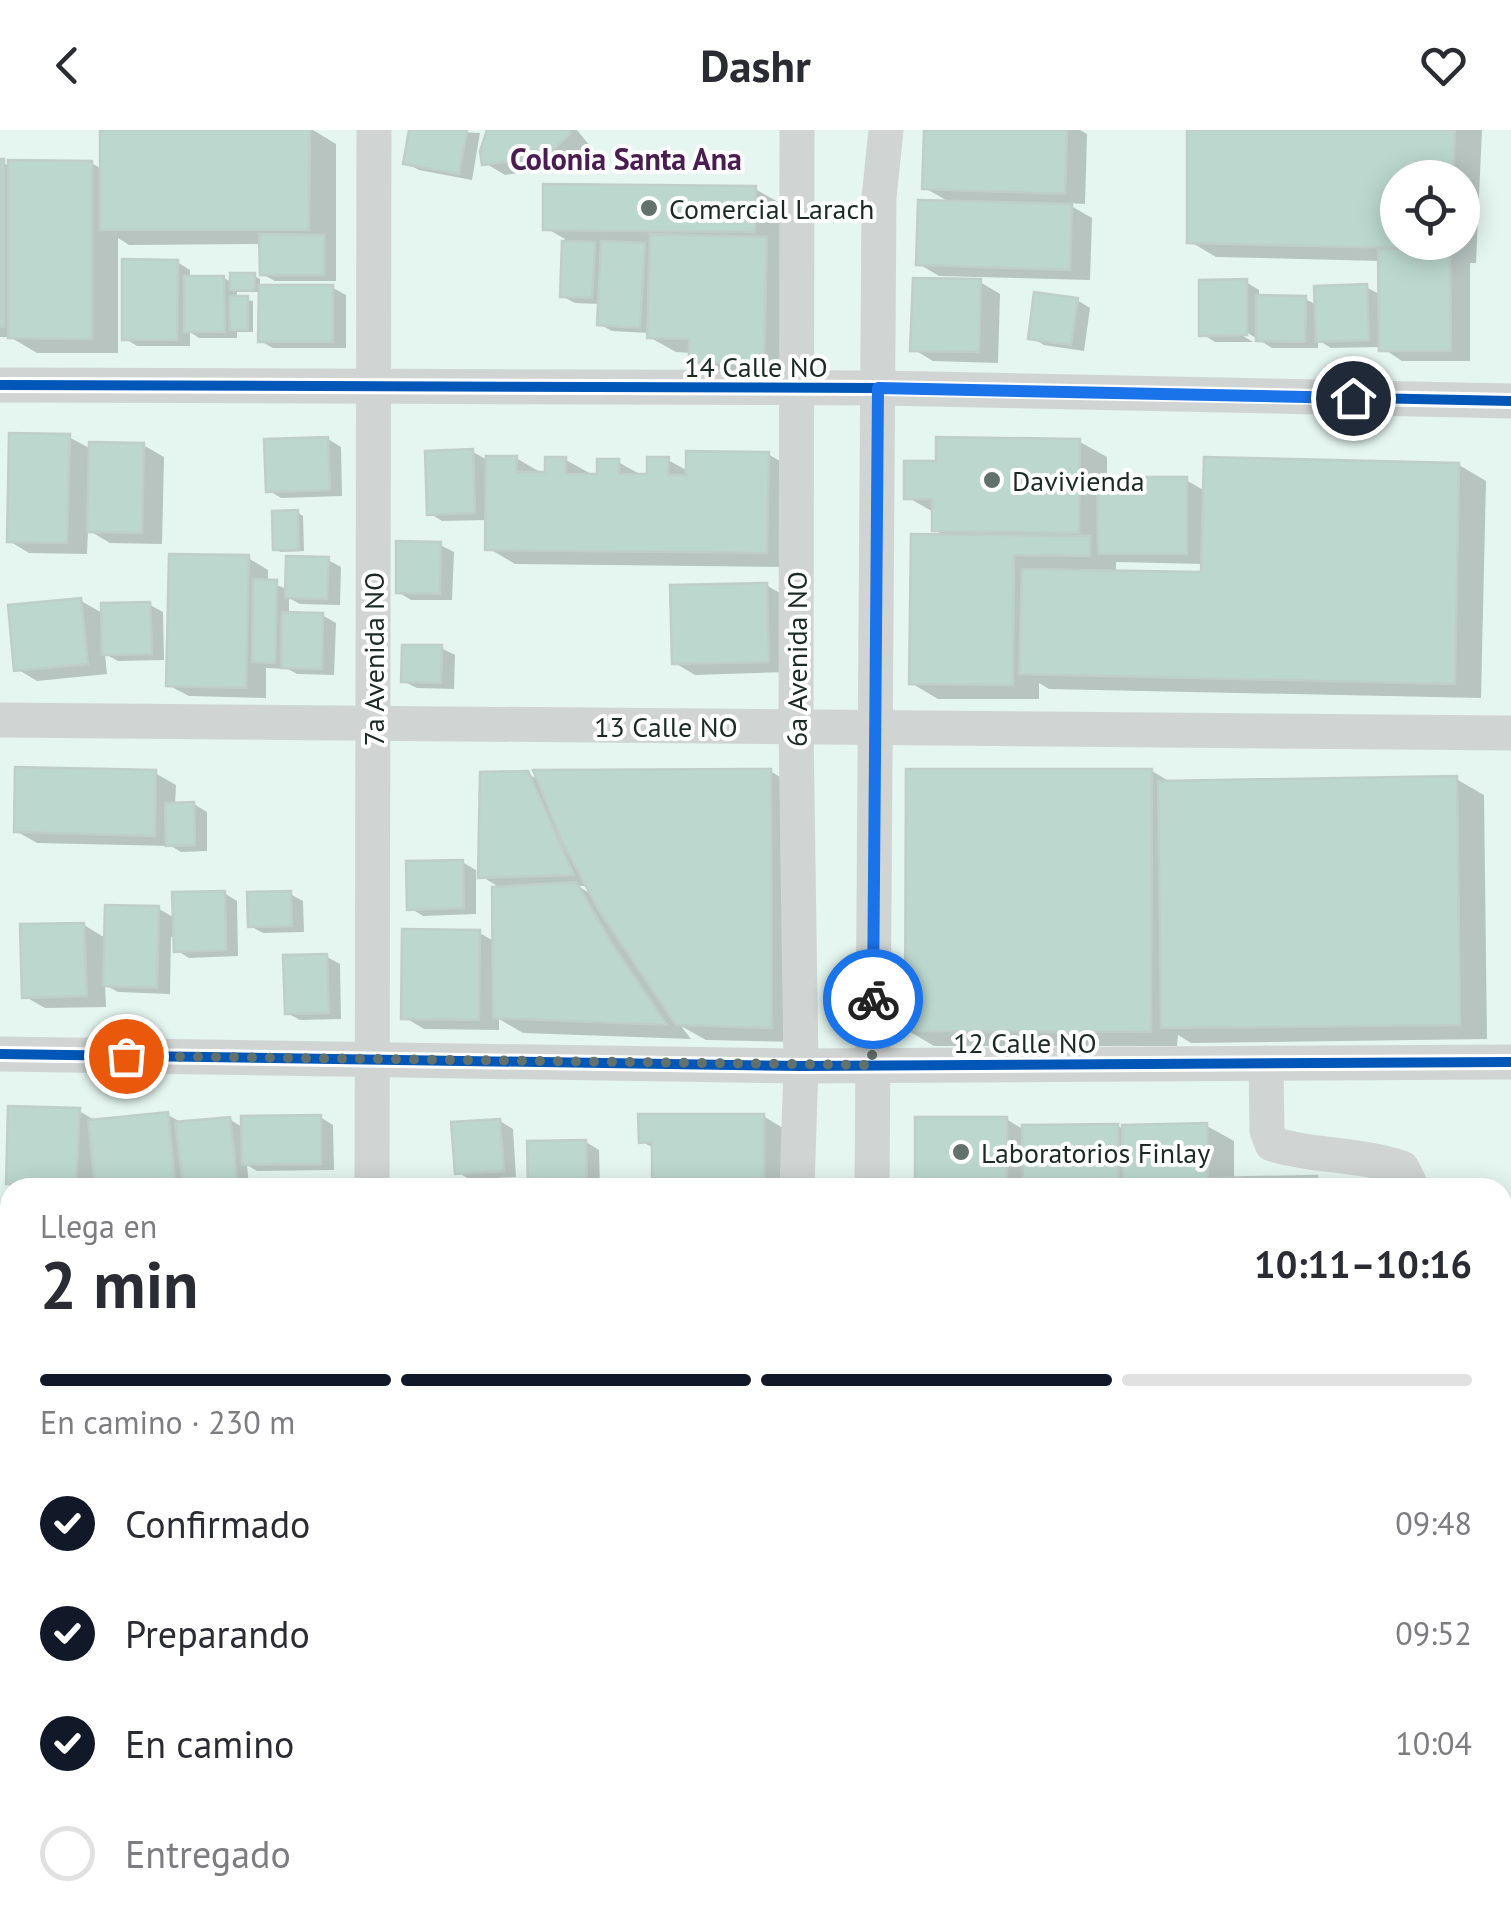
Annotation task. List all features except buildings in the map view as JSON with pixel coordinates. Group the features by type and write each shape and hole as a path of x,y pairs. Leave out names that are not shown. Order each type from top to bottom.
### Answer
{"street":[{"name":"7a Avenida NO","path":"372,1178 374,130"},
{"name":"6a Avenida NO","path":"796,130 798,1178"},
{"path":"872,1178 879,198 886,130"},
{"name":"14 Calle NO","path":"0,386 878,388 1511,401"},
{"name":"13 Calle NO","path":"0,720 1511,733"},
{"name":"12 Calle NO","path":"0,1054 801,1066 1511,1062"},
{"path":"1266,1064 1267,1131 1272,1144 1292,1150 1368,1157 1402,1168 1407,1178"}],"cycle path":[{"path":"0,385 879,388 1511,401"},
{"path":"0,1054 801,1066 1511,1062"}],"way so far":[{"path":"126,1056 872,1065 873,999"}],"place":[{"name":"Comercial Larach","path":"649,208"},
{"name":"Davivienda","path":"992,480"},
{"name":"Laboratorios Finlay","path":"961,1152"}],"district":[{"name":"Colonia Santa Ana","path":"626,158"}],"route":[{"path":"873,999 878,388 1353,398"}]}
